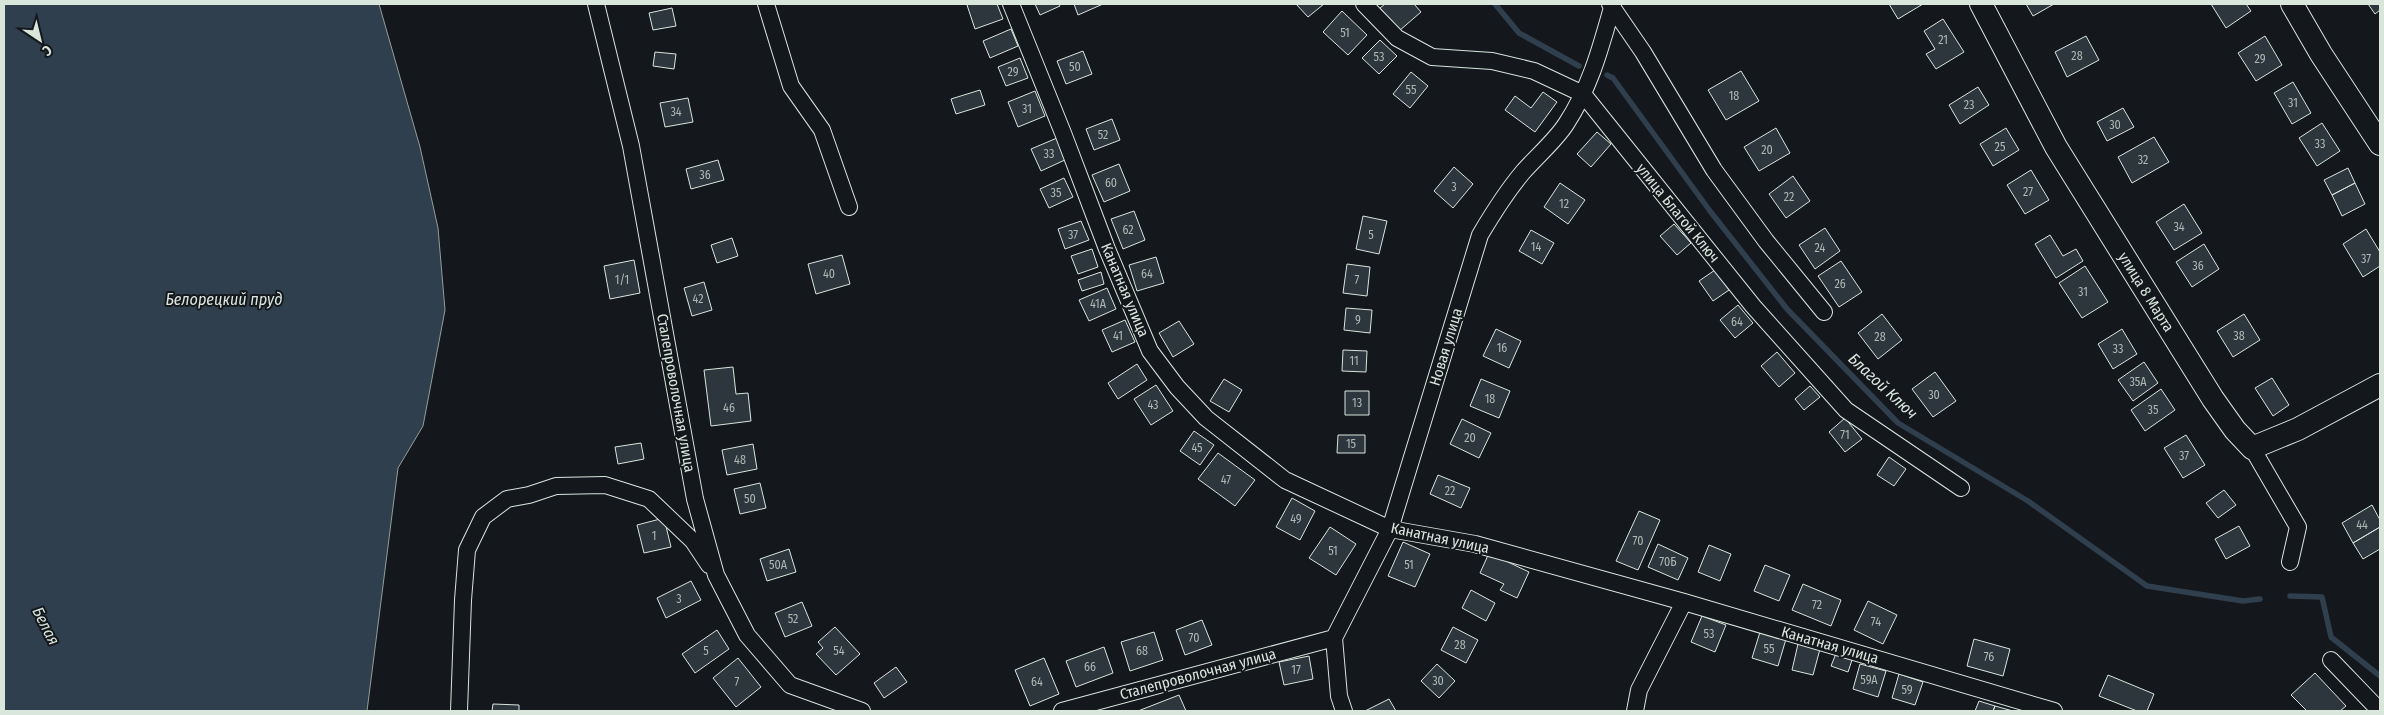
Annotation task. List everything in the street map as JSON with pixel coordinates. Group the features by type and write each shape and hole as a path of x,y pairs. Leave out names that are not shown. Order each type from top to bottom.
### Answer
{"street":[{"name":"Сталепроволочная улица","path":"596,4 631,146 695,499 716,575 747,635 790,685 862,711"},
{"path":"766,4 791,86 822,130 849,207"},
{"name":"Канатная улица","path":"1011,4 1107,249 1150,351 1177,387 1206,418 1286,480 1390,529 1475,544 1684,602 2054,711"},
{"name":"улица Благой Ключ","path":"1364,4 1397,38 1432,57 1492,61 1534,72 1584,94 1753,306 1846,410 1961,488"},
{"name":"улица 8 Марта","path":"1981,4 2056,147 2213,400 2234,430 2252,448"},
{"path":"2292,4 2321,54 2380,144"},
{"path":"1612,5 1643,52 1714,170 1766,241 1824,312"},
{"name":"Новая улица","path":"1334,638 1390,529 1480,235 1498,206 1522,174 1565,125 1584,94 1599,55 1612,5"},
{"path":"2290,562 2298,526 2252,448 2298,430 2380,385"},
{"path":"459,711 463,600 468,550 482,516 506,499 529,496 556,486 604,486 649,499 692,541 716,575"},
{"path":"1635,711 1639,690 1684,602"},
{"name":"Сталепроволочная улица","path":"1062,711 1334,638"},
{"path":"1334,638 1339,696 1344,711"},
{"path":"2331,660 2380,711"}],"water":[{"name":"Белорецкий пруд","path":"4,4 379,4 420,147 438,228 445,310 423,426 398,468 367,711 4,711"}],"building":[{"path":"997,4 1003,19 975,29 967,5"},
{"path":"1035,4 1059,4 1060,6 1040,15"},
{"path":"1074,4 1103,4 1078,15"},
{"path":"1296,4 1324,4 1308,17"},
{"path":"1385,4 1414,4 1421,12 1399,31 1380,8"},
{"path":"1889,4 1923,4 1898,19"},
{"path":"2026,4 2054,4 2033,16"},
{"path":"2211,4 2246,4 2251,11 2226,28"},
{"path":"2368,4 2380,4 2380,10 2375,14"},
{"path":"672,8 676,26 653,30 649,13"},
{"path":"1342,11 1367,35 1348,55 1323,32"},
{"path":"1943,19 1964,52 1936,69 1926,54 1935,49 1924,31"},
{"path":"1011,29 1018,46 990,58 983,41"},
{"path":"2086,36 2099,60 2067,77 2055,52"},
{"path":"2265,36 2282,65 2256,81 2238,53"},
{"path":"1380,40 1397,56 1379,74 1362,58"},
{"path":"1083,51 1092,74 1066,84 1057,61"},
{"path":"655,52 676,54 674,69 653,66"},
{"path":"1020,58 1028,78 1006,86 998,67"},
{"path":"1741,71 1759,101 1726,120 1708,90"},
{"path":"1411,72 1428,86 1410,108 1393,94"},
{"path":"2293,82 2311,113 2292,124 2274,93"},
{"path":"1978,87 1989,105 1960,124 1949,105"},
{"path":"980,90 985,105 956,114 951,99"},
{"path":"1035,91 1045,116 1018,127 1008,102"},
{"path":"1543,92 1557,102 1535,132 1505,110 1515,96 1531,108"},
{"path":"688,98 693,122 665,127 660,103"},
{"path":"2123,108 2134,127 2107,141 2097,122"},
{"path":"1112,119 1120,140 1094,150 1086,129"},
{"path":"2322,123 2340,151 2317,166 2299,138"},
{"path":"1776,128 1790,153 1759,171 1744,147"},
{"path":"2006,128 2019,150 1993,166 1980,144"},
{"path":"1597,132 1611,144 1591,167 1577,154"},
{"path":"2154,137 2169,162 2132,183 2118,157"},
{"path":"1057,138 1067,159 1041,171 1031,149"},
{"path":"718,160 724,180 691,189 686,169"},
{"path":"1119,164 1130,191 1104,202 1092,175"},
{"path":"1454,167 1473,184 1453,208 1434,191"},
{"path":"2348,168 2355,183 2332,195 2324,180"},
{"path":"2031,170 2049,200 2025,214 2007,185"},
{"path":"1793,176 1810,201 1786,218 1769,194"},
{"path":"1064,178 1073,197 1049,208 1040,189"},
{"path":"1560,183 1585,200 1568,224 1544,207"},
{"path":"2355,183 2365,204 2342,216 2332,195"},
{"path":"2184,204 2202,233 2174,250 2156,222"},
{"path":"1134,211 1145,240 1123,249 1111,219"},
{"path":"1363,216 1387,221 1379,254 1356,249"},
{"path":"1081,221 1089,240 1065,249 1058,229"},
{"path":"1674,224 1691,243 1677,255 1660,236"},
{"path":"1825,228 1840,251 1815,269 1799,245"},
{"path":"2366,229 2380,252 2380,266 2363,277 2343,244"},
{"path":"1531,230 1554,243 1542,264 1519,251"},
{"path":"2050,235 2063,256 2076,249 2083,261 2056,278 2035,244"},
{"path":"732,238 738,256 717,263 711,245"},
{"path":"2204,244 2219,269 2192,287 2176,262"},
{"path":"1092,249 1098,267 1078,274 1071,256"},
{"path":"842,255 850,284 816,294 808,264"},
{"path":"1156,257 1164,283 1137,291 1129,265"},
{"path":"634,260 640,293 610,299 604,266"},
{"path":"1841,261 1862,292 1839,307 1818,276"},
{"path":"1347,264 1370,267 1367,296 1343,293"},
{"path":"2085,266 2108,302 2082,318 2059,283"},
{"path":"1715,270 1729,290 1713,301 1699,281"},
{"path":"1101,272 1104,284 1082,291 1078,280"},
{"path":"704,282 712,310 692,316 684,288"},
{"path":"1107,288 1116,309 1089,321 1079,300"},
{"path":"1738,305 1753,323 1735,338 1720,320"},
{"path":"1346,308 1372,310 1370,333 1344,330"},
{"path":"1882,314 1902,340 1878,359 1858,333"},
{"path":"2244,314 2260,340 2233,357 2217,331"},
{"path":"1125,320 1135,342 1112,352 1102,330"},
{"path":"1179,321 1194,344 1173,357 1159,333"},
{"path":"1496,329 1521,341 1509,368 1483,356"},
{"path":"2122,329 2137,354 2113,369 2098,344"},
{"path":"1343,350 1367,351 1366,372 1342,371"},
{"path":"1777,352 1795,373 1779,387 1761,366"},
{"path":"2144,362 2158,383 2133,401 2118,380"},
{"path":"1137,364 1147,380 1118,399 1108,383"},
{"path":"733,367 736,394 748,393 751,421 711,426 704,370"},
{"path":"1935,372 1956,401 1933,417 1912,389"},
{"path":"2272,378 2289,405 2273,416 2255,388"},
{"path":"1224,379 1242,390 1229,412 1210,401"},
{"path":"1481,379 1510,391 1499,418 1470,406"},
{"path":"1156,385 1173,411 1151,425 1134,399"},
{"path":"1810,386 1820,397 1804,410 1795,399"},
{"path":"2161,389 2175,410 2145,431 2131,410"},
{"path":"1345,391 1369,391 1369,415 1345,415"},
{"path":"1845,418 1862,439 1845,452 1829,432"},
{"path":"1462,419 1491,433 1479,458 1450,444"},
{"path":"1194,431 1214,445 1200,465 1180,451"},
{"path":"1338,435 1365,435 1365,453 1337,453"},
{"path":"2186,435 2205,465 2183,478 2164,448"},
{"path":"641,443 644,459 618,464 615,447"},
{"path":"753,444 757,469 727,475 722,450"},
{"path":"1218,453 1255,480 1235,506 1198,479"},
{"path":"1889,457 1906,469 1894,486 1877,475"},
{"path":"1438,475 1470,488 1461,508 1430,494"},
{"path":"760,483 766,508 740,514 734,489"},
{"path":"2224,490 2236,505 2218,518 2206,503"},
{"path":"1292,498 1315,511 1300,540 1276,527"},
{"path":"2372,505 2380,520 2380,527 2353,543 2342,523"},
{"path":"1639,511 1660,520 1638,570 1616,561"},
{"path":"664,518 671,547 644,553 637,525"},
{"path":"2239,526 2250,546 2226,559 2215,539"},
{"path":"1330,527 1356,544 1336,575 1309,558"},
{"path":"2380,527 2380,549 2363,559 2353,543"},
{"path":"1403,542 1430,554 1415,587 1388,576"},
{"path":"1658,544 1688,558 1678,580 1648,567"},
{"path":"1709,545 1731,554 1720,581 1698,572"},
{"path":"789,549 796,572 767,581 760,559"},
{"path":"1489,553 1529,572 1517,598 1500,590 1504,584 1480,573"},
{"path":"1765,565 1790,575 1779,601 1754,591"},
{"path":"691,581 701,600 666,618 657,598"},
{"path":"1803,584 1841,600 1831,626 1792,610"},
{"path":"1471,590 1495,603 1486,621 1462,608"},
{"path":"1868,601 1897,615 1883,644 1854,630"},
{"path":"802,602 812,626 785,637 775,613"},
{"path":"1702,616 1726,625 1715,652 1691,642"},
{"path":"1202,620 1212,645 1185,655 1176,630"},
{"path":"835,627 860,654 836,675 816,654 823,648 818,642"},
{"path":"1453,627 1478,640 1466,663 1441,650"},
{"path":"717,630 729,649 695,673 682,654"},
{"path":"1154,632 1163,660 1130,671 1121,642"},
{"path":"1760,632 1786,639 1778,666 1752,658"},
{"path":"1974,639 2010,649 2003,676 1967,666"},
{"path":"1798,644 1820,649 1813,675 1792,670"},
{"path":"1104,647 1113,673 1076,687 1066,661"},
{"path":"1837,651 1853,657 1848,672 1831,666"},
{"path":"1309,656 1313,679 1284,685 1279,662"},
{"path":"738,658 761,687 736,707 713,678"},
{"path":"1044,658 1059,694 1030,706 1015,670"},
{"path":"1437,664 1455,681 1439,698 1421,681"},
{"path":"1860,664 1886,671 1878,697 1853,689"},
{"path":"896,667 907,682 884,698 874,683"},
{"path":"2315,673 2346,706 2340,711 2307,711 2291,695"},
{"path":"1899,674 1923,682 1915,705 1892,698"},
{"path":"2108,675 2154,694 2147,711 2137,711 2099,696"},
{"path":"1179,695 1186,711 1138,711"},
{"path":"1389,699 1396,711 1365,711"},
{"path":"1979,701 1995,706 1993,711 1975,711"},
{"path":"493,704 519,705 519,711 492,711"},
{"path":"1995,706 2013,711 1993,711"}],"waterway":[{"name":"Благой Ключ","path":"1495,4 1519,33 1579,66"},
{"name":"Благой Ключ","path":"1607,75 1613,78 1710,211 1787,309 1898,423 2028,501 2147,586 2243,601 2260,599"},
{"name":"Благой Ключ","path":"2290,596 2322,597 2331,637 2380,676"}],"water label":[{"name":"Белая","path":"46,626"}]}
